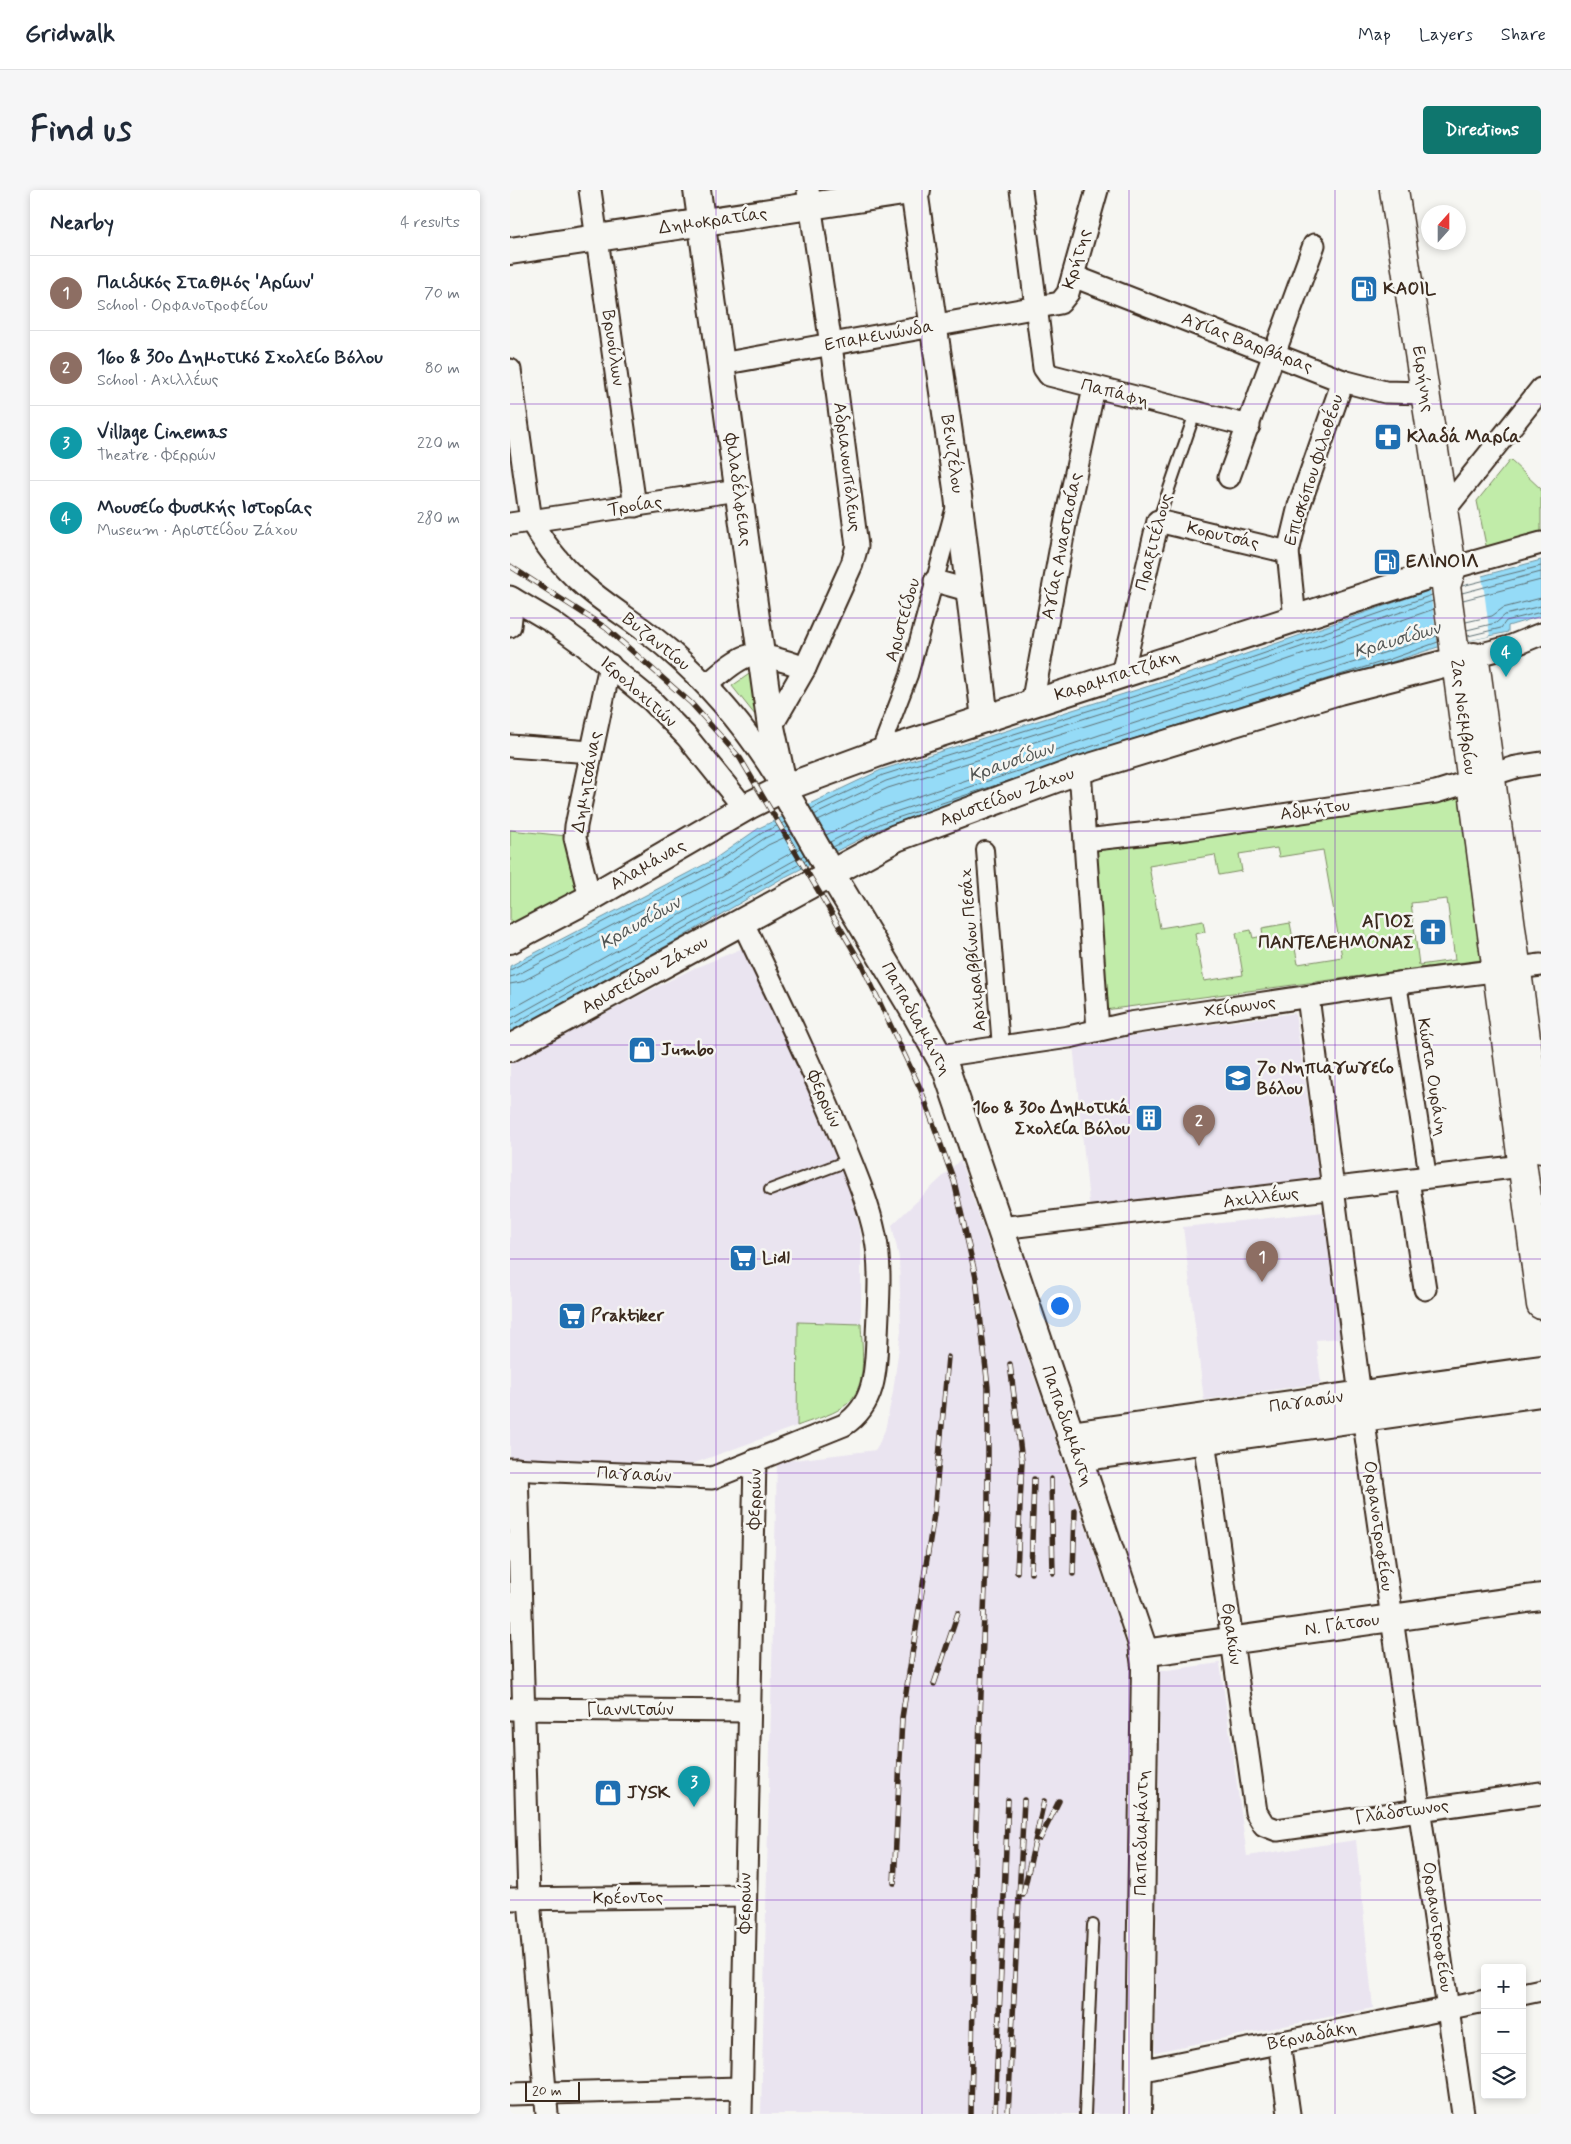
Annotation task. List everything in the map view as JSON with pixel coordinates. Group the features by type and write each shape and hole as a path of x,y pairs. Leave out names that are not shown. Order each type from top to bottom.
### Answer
{"main road":[{"name":"Ειρήνης","path":"1394,190 1454,578"},
{"name":"2ας Νοεμβρίου","path":"1454,578 1481,778 1518,968 1541,1305"}],"street":[{"name":"Βρυούλων","path":"590,190 635,506"},
{"name":"Φιλαδέλφειας","path":"697,190 771,727 787,795"},
{"name":"Δημοκρατίας","path":"510,251 701,222 809,198 915,190"},
{"name":"Βενιζέλου","path":"915,190 971,591 986,719"},
{"name":"Παπάφη","path":"1021,190 1044,368 1049,375 1249,426"},
{"name":"Κρήτης","path":"1037,308 1060,303 1066,298 1097,190"},
{"name":"Αδριανουπόλεως","path":"771,727 805,668 852,564 857,546 831,345 809,198"},
{"path":"1228,477 1249,426 1314,245"},
{"name":"Αγίας Βαρβάρας","path":"1073,276 1343,381 1385,392 1425,394"},
{"name":"Επαμεινώνδα","path":"721,364 1037,308"},
{"path":"510,370 531,522 510,524"},
{"name":"Επισκόπου Φιλοθέου","path":"1295,618 1288,552 1299,506 1343,381"},
{"name":"Αγίας Αναστασίας","path":"1032,704 1066,519 1094,388"},
{"path":"1443,512 1539,395"},
{"name":"Τροίας","path":"531,522 738,490"},
{"name":"Αριστείδου","path":"879,753 908,675 958,496"},
{"name":"Κορυτσάς","path":"1158,521 1288,552"},
{"name":"Πραξιτέλους","path":"1122,674 1158,521"},
{"name":"Βυζαντίου","path":"531,522 548,548 573,576 593,594 655,638 707,685 759,748 787,795"},
{"path":"1454,578 1541,543"},
{"name":"Καραμπατζάκη","path":"787,795 879,753 1295,618 1454,578"},
{"path":"935,581 971,591"},
{"path":"510,626 511,598"},
{"name":"Ιερολοχιτών","path":"511,598 552,622 610,665 651,700 687,737 745,809"},
{"name":"Αριστείδου Ζάχου","path":"510,1048 742,921 827,866 896,838 1080,770 1339,691 1464,650 1508,647 1541,634"},
{"path":"707,685 744,657 750,655 783,660 805,668"},
{"name":"Δημητσάνας","path":"590,898 576,838 576,826 610,665"},
{"path":"510,746 591,752"},
{"name":"Αδμήτου","path":"1085,840 1187,829 1436,792 1481,778 1541,763"},
{"path":"1080,770 1098,1030"},
{"name":"Αλαμάνας","path":"510,940 590,898 745,809 787,795"},
{"name":"Παπαδιαμάντη","path":"787,795 940,1056 952,1085 1143,1652 1145,1666 1138,2114"},
{"name":"Αρχιραββίνου Πεσάχ","path":"985,850 1001,1047"},
{"name":"Φερρών","path":"741,2114 755,1460 844,1425 863,1407 873,1386 877,1350 878,1255 875,1234 850,1160 799,1039 742,921"},
{"name":"Χείρωνος","path":"940,1056 1070,1037 1130,1023 1398,983 1518,968"},
{"name":"Κώστα Ουράνη","path":"1398,983 1418,1179"},
{"name":"Ορφανοτροφείου","path":"1308,997 1332,1189 1391,1618 1463,2114"},
{"name":"Αχιλλέως","path":"1000,1228 1418,1179 1532,1157"},
{"path":"1418,1179 1425,1289"},
{"name":"Παγασών","path":"1074,1446 1204,1440 1541,1369"},
{"name":"Παγασών","path":"1074,1446 1362,1406 1541,1393"},
{"name":"Θρακών","path":"1204,1440 1256,1812 1264,1825"},
{"name":"Παγασών","path":"514,1469 712,1478 755,1460"},
{"path":"514,1469 520,1899 546,2104"},
{"name":"Ν. Γάτσου","path":"1143,1652 1541,1597"},
{"name":"Γιαννιτσών","path":"516,1709 749,1711"},
{"name":"Γλάδστωνος","path":"1264,1825 1277,1830 1541,1793"},
{"name":"Κρέοντος","path":"520,1899 745,1896"},
{"path":"1526,1993 1541,1990"},
{"name":"Βερναδάκη","path":"1139,2070 1481,2002"},
{"path":"1279,2042 1289,2114"},
{"path":"510,2094 546,2104 741,2088"}],"lane":[{"name":"Πραξιτέλους","path":"1158,521 1195,412"},
{"path":"770,1190 850,1160"},
{"path":"1085,2114 1093,1925"}],"shaded area":[{"path":"743,948 783,1031 853,1199 861,1236 861,1324 798,1322 797,1426 689,1465 510,1457 510,1062 690,970"},
{"path":"1295,1013 1320,1183 1090,1212 1073,1044"},
{"path":"960,1160 1131,1660 1124,2114 761,2114 777,1462 876,1450 885,1430 893,1392 901,1331 899,1258 892,1225"},
{"path":"1324,1212 1342,1338 1316,1340 1321,1383 1204,1400 1183,1227"},
{"path":"1220,1663 1247,1856 1356,1840 1373,2008 1155,2052 1160,1671"}],"green space":[{"path":"1510,460 1541,489 1541,539 1488,555 1477,501"},
{"path":"755,670 759,720 732,686"},
{"path":"1459,797 1481,960 1105,1010 1095,844 1180,836","holes":["1277,848 1279,857 1323,850 1342,957 1298,964 1290,923 1262,928 1263,936 1253,938 1251,930 1236,933 1243,975 1204,981 1195,934 1205,932 1203,921 1160,928 1149,866 1215,855 1219,875 1242,871 1239,854","1447,899 1455,960 1419,965 1411,903"]},
{"path":"510,830 566,836 581,892 510,930"},
{"path":"798,1322 861,1324 863,1358 857,1391 851,1400 832,1413 797,1426"}],"water":[{"name":"Κραυσίδων","path":"1541,560 1541,616 1508,626 1508,632 1438,647 884,827 781,879 677,940 510,1032 510,966 713,860 759,828 881,770 1197,671 1430,590"}],"pier":[{"path":"1482,575 1490,636 1438,647 1430,590"}],"railway":[{"path":"510,566 606,628 691,703 740,758 862,965 921,1090 954,1181 976,1278 988,1388 988,1508 976,1826 971,2114"},
{"path":"894,1883 902,1718 934,1514 948,1357"},
{"path":"1010,1364 1022,1461 1017,1572"},
{"path":"1031,1573 1034,1479"},
{"path":"1051,1479 1053,1573"},
{"path":"1073,1574 1075,1511"},
{"path":"934,1684 958,1613"},
{"path":"995,2114 1008,1800"},
{"path":"1008,2114 1024,1800"},
{"path":"1023,1895 1044,1801"},
{"path":"1040,1839 1059,1801"}],"place":[{"name":"KAOIL","path":"1364,289"},
{"name":"Κλαδά Μαρία","path":"1388,437"},
{"name":"ΕΛΙΝΟΙΛ","path":"1387,562"},
{"name":"Μουσείο Φυσικής Ιστορίας","path":"1506,677"},
{"name":"ΑΓΙΟΣ ΠΑΝΤΕΛΕΗΜΟΝΑΣ","path":"1433,932"},
{"name":"Jumbo","path":"642,1050"},
{"name":"7ο Νηπιαγωγείο Βόλου","path":"1238,1078"},
{"name":"16ο & 30ο Δημοτικά Σχολεία Βόλου","path":"1149,1118"},
{"name":"16ο & 30ο Δημοτικό Σχολείο Βόλου","path":"1199,1146"},
{"name":"Lidl","path":"743,1258"},
{"name":"Παιδικός Σταθμός 'Αρίων'","path":"1262,1282"},
{"name":"Praktiker","path":"572,1316"},
{"name":"JYSK","path":"608,1793"},
{"name":"Village Cinemas","path":"694,1807"}]}
